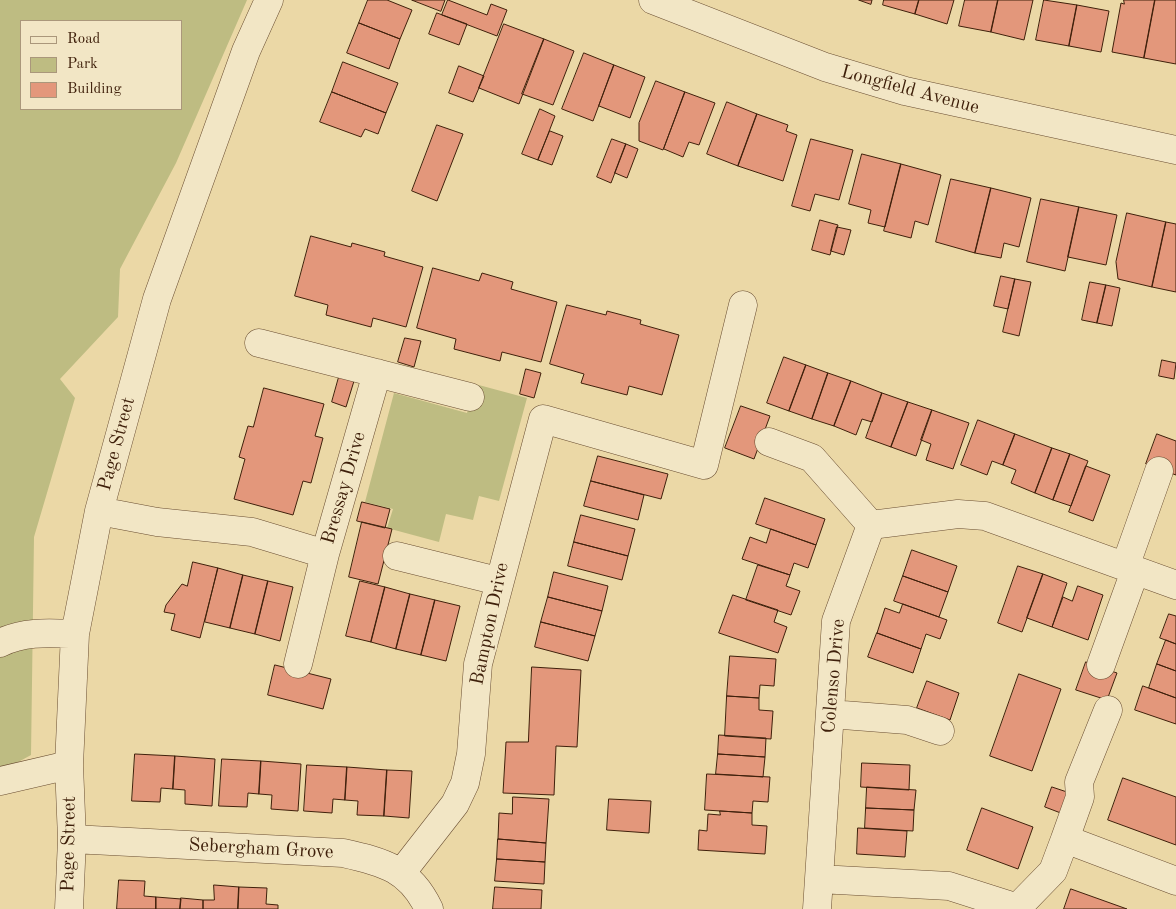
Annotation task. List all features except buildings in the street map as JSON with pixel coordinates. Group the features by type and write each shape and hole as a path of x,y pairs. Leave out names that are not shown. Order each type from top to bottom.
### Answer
{"street":[{"name":"Page Street","path":"68,909 72,839 69,765 75,634 99,512 157,299 246,51 269,0"},
{"name":"Longfield Avenue","path":"653,0 824,67 906,91 1176,150"},
{"name":"Bampton Drive","path":"402,872 455,804 465,783 471,754 478,664 498,581 543,419 704,465 743,305"},
{"path":"258,343 470,398"},
{"name":"Bressay Drive","path":"99,512 158,522 252,532 325,554 377,373"},
{"path":"769,442 812,458 871,525 958,514 985,516 1176,585"},
{"path":"1101,665 1159,471"},
{"name":"Colenso Drive","path":"817,909 836,621 871,525"},
{"path":"298,664 325,554"},
{"path":"397,556 498,581"},
{"path":"0,643 10,638 37,633 75,634"},
{"path":"819,879 949,886 1016,908 1054,871 1080,797 1079,782 1108,710"},
{"path":"830,714 907,720 940,731"},
{"path":"0,781 69,765"},
{"name":"Sebergham Grove","path":"72,839 344,853 368,858 402,872 424,899 429,909"},
{"path":"1065,839 1176,881"}],"green space":[{"path":"0,0 247,0 176,163 120,269 118,317 60,379 75,398 34,537 31,755 0,772"},
{"path":"475,384 527,398 499,501 479,496 473,520 446,514 439,542 387,528 393,509 365,502 394,393 467,413"}]}
